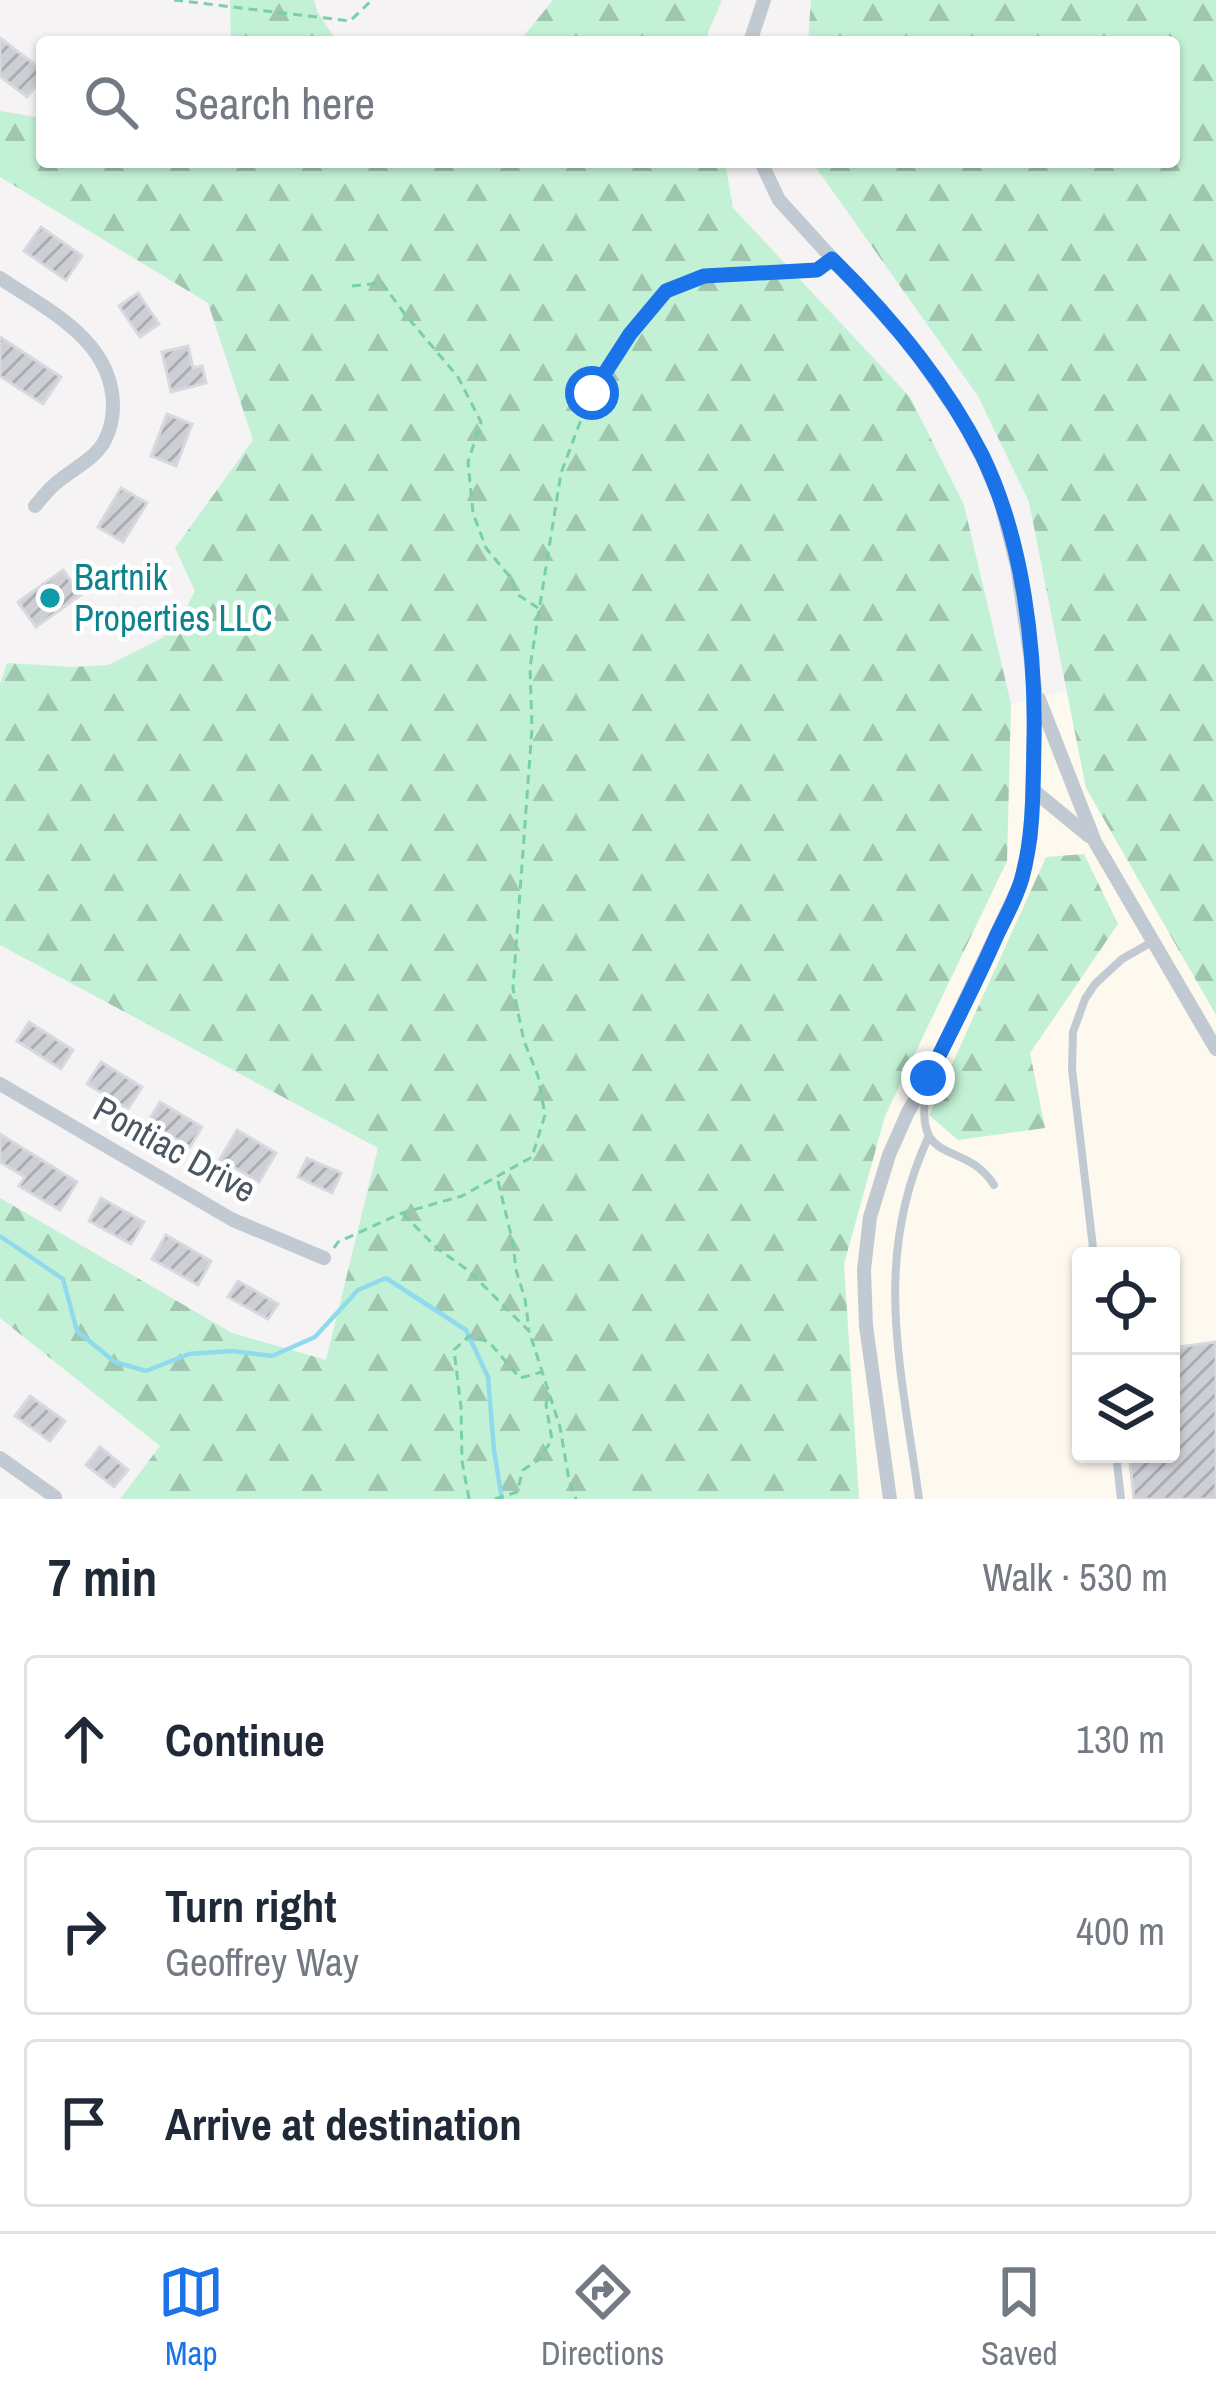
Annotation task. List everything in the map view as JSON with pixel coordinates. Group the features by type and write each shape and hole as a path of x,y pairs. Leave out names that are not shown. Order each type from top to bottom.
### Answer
{"street":[{"path":"752,36 764,0"},
{"path":"763,168 779,200 911,345 982,457 1000,499 1017,566 1035,688 1031,838 1020,884 908,1112 871,1217 864,1270 866,1326 890,1499"},
{"path":"0,278 79,332 101,360 112,395 113,413 104,443 35,506"},
{"path":"1035,688 1095,842 1216,1049"},
{"path":"1033,790 1095,842"},
{"name":"Pontiac Drive","path":"0,1084 233,1220 324,1258"},
{"path":"0,1458 55,1497"}],"lane":[{"path":"1093,1247 1072,1069 1073,1032 1084,999 1095,984 1122,959 1153,941"},
{"path":"919,1499 893,1299 900,1221 913,1171 928,1138 923,1112 928,1078"},
{"path":"928,1138 984,1169 994,1185"},
{"path":"1117,1463 1121,1499"}],"path":[{"path":"174,0 350,21 372,0"},
{"path":"324,1258 338,1242 402,1213 462,1196 532,1157 545,1115 513,988 532,728 530,667 561,473 592,393 630,334 666,291 704,276 817,270 832,259"},
{"path":"352,286 382,283 458,377 481,422 468,462 473,514 487,548 517,594 539,609"},
{"path":"497,1179 529,1331 560,1426 576,1499"},
{"path":"402,1213 529,1331"},
{"path":"470,1499 462,1461 454,1351 469,1336 489,1342 520,1378 544,1372"},
{"path":"495,1499 517,1496 523,1470 538,1460 552,1439 546,1405 549,1389"}],"shaded area":[{"path":"1067,691 1086,788 1216,1015 1216,1499 859,1499 844,1264 885,1116 1007,861 1011,704"}],"green space":[{"path":"230,0 314,0 333,36 231,36"},
{"path":"553,0 722,0 707,36 524,36"},
{"path":"811,0 1216,0 1216,1015 1086,788 1029,502 978,396 816,168 1180,168 1180,36 808,36"},
{"path":"0,111 36,117 36,168 726,168 733,208 910,397 964,505 1011,704 1007,861 885,1116 844,1264 859,1499 120,1499 160,1446 0,1318 0,1198 232,1333 326,1360 378,1148 0,945 0,684 7,663 108,665 162,638 179,622 195,591 175,548 253,440 208,303 0,177"},
{"path":"1084,854 1118,924 1030,1053 1045,1128 958,1140 929,1115 1046,857"}],"building":[{"path":"0,38 36,65 36,86 27,97 0,76"},
{"path":"41,227 82,256 66,280 24,251"},
{"path":"138,293 159,324 140,337 119,306"},
{"path":"0,337 61,377 43,404 0,376"},
{"path":"188,346 193,368 202,366 206,383 171,392 162,352"},
{"path":"167,414 192,424 176,466 151,456"},
{"path":"121,488 147,503 123,542 98,527"},
{"name":"Bartnik Properties LLC","path":"63,570 81,595 36,627 18,602"},
{"path":"29,1022 73,1050 61,1069 17,1041"},
{"path":"101,1062 142,1087 128,1109 87,1084"},
{"path":"160,1102 202,1127 190,1147 148,1122"},
{"path":"237,1130 276,1153 259,1182 220,1159"},
{"path":"0,1134 77,1182 60,1210 19,1186 25,1177 0,1162"},
{"path":"307,1158 341,1173 332,1193 298,1177"},
{"path":"101,1198 144,1222 131,1244 89,1221"},
{"path":"166,1235 211,1261 198,1285 152,1259"},
{"path":"238,1281 278,1304 268,1319 228,1297"},
{"path":"1216,1342 1216,1499 1134,1499 1130,1463 1180,1463 1180,1347"},
{"path":"30,1396 65,1421 50,1441 15,1416"},
{"path":"100,1447 128,1470 114,1487 86,1465"}],"waterway":[{"path":"0,1236 63,1279 77,1331 115,1362 146,1371 189,1354 232,1351 272,1356 315,1337 358,1290 386,1278 466,1330 488,1377 502,1499"}],"place":[{"name":"Bartnik Properties LLC","path":"50,598"}],"route":[{"path":"592,393 630,334 666,291 704,276 817,270 832,259 911,345 982,457 1000,499 1028,624 1035,688 1031,838 1020,884 928,1078"}]}
